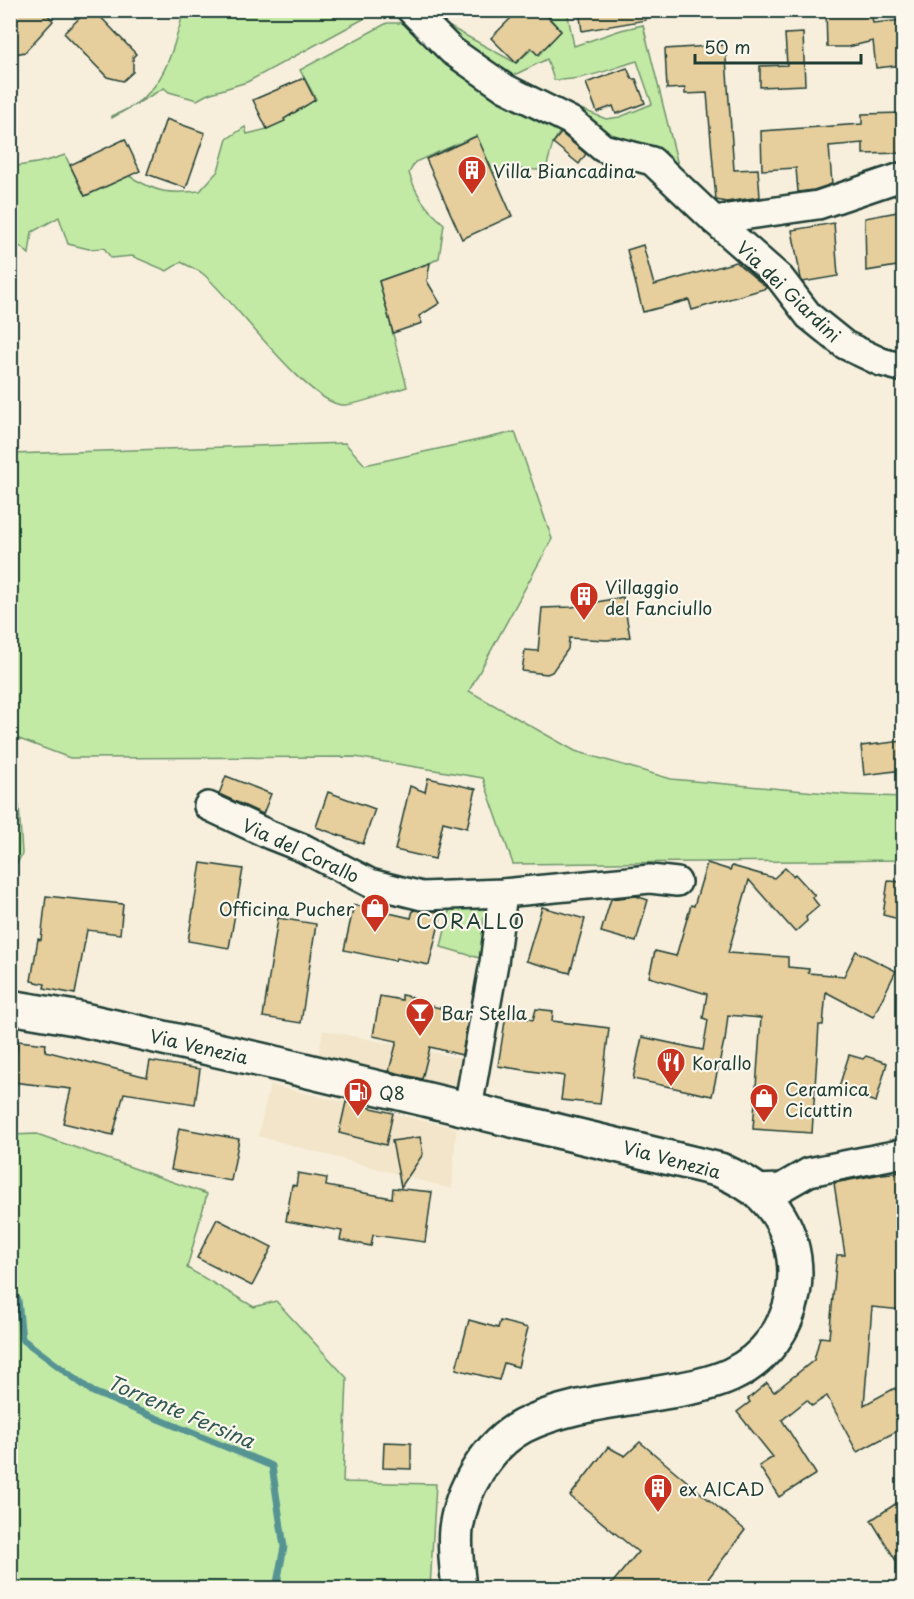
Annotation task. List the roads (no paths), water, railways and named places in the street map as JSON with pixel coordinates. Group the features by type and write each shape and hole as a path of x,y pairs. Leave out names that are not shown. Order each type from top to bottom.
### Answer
{"main road":[{"name":"Via Venezia","path":"10,1007 75,1018 468,1108 720,1170 739,1179 767,1201 779,1217 789,1238 795,1264 794,1293 790,1310 774,1340 760,1356 730,1376 704,1384 560,1412 522,1426 507,1437 491,1452 472,1481 462,1504 456,1531 459,1588"}],"street":[{"name":"Via dei Giardini","path":"411,10 452,51 505,88 570,121 603,148 652,161 780,278 809,316 845,345 881,362 903,368"},
{"name":"Via dei Giardini","path":"714,220 818,206 903,176"},
{"name":"Via del Corallo","path":"208,806 303,848 370,883 422,896 503,893 650,879 677,882"},
{"path":"468,1108 494,963 503,893"},
{"path":"754,1189 780,1188 809,1172 903,1153"}],"waterway":[{"name":"Torrente Fersina","path":"10,1289 18,1300 22,1339 93,1392 272,1466 284,1547 276,1588"}],"place":[{"name":"Villa Biancadina","path":"472,196"},
{"name":"Villaggio del Fanciullo","path":"584,622"},
{"name":"Officina Pucher","path":"375,934"},
{"name":"Bar Stella","path":"420,1038"},
{"name":"Korallo","path":"671,1088"},
{"name":"Q8","path":"358,1118"},
{"name":"Ceramica Cicuttin","path":"764,1124"},
{"name":"ex AICAD","path":"658,1514"}],"district":[{"name":"CORALLO","path":"471,921"}]}
